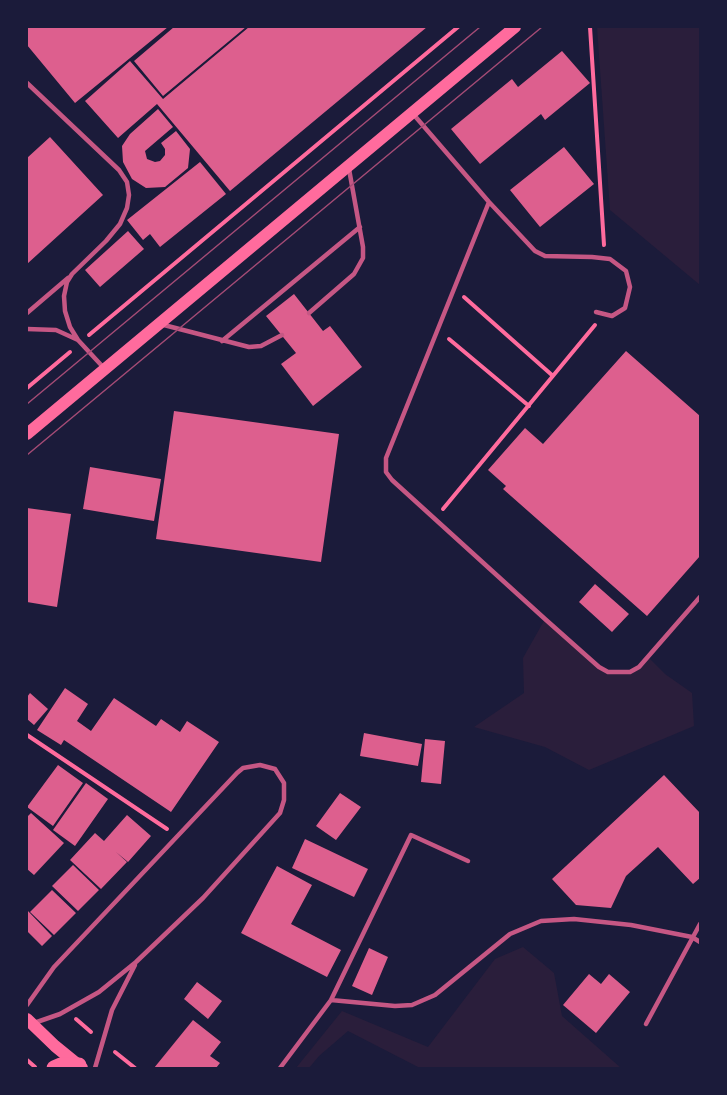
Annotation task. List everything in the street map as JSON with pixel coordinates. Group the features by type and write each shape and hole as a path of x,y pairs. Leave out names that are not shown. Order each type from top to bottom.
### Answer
{"main road":[{"path":"27,434 515,27"},
{"path":"29,1021 80,1067"},
{"path":"54,1068 61,1065 80,1067"}],"lane":[{"path":"27,83 119,170 127,182 129,195 127,208 120,224 106,241 27,313"},
{"path":"412,113 535,251 540,254 605,258 614,261 626,271 630,287 628,298 621,311 612,316 596,312"},
{"path":"309,313 354,274 363,258 349,165"},
{"path":"489,202 386,458 386,472 434,519 598,667 608,672 630,672 639,667 700,597"},
{"path":"222,341 360,227"},
{"path":"72,274 67,282 64,296 65,311 70,327 79,341 105,370"},
{"path":"158,324 242,346 256,347 282,335"},
{"path":"27,329 56,330 79,341"},
{"path":"27,1005 54,967 243,768 269,765 279,774 284,783 284,800 276,819 202,898 136,962 84,1002 60,1014 29,1021"},
{"path":"280,1068 332,1000 411,835 468,861"},
{"path":"332,1000 395,1006 412,1005 435,995 510,934 541,921 574,919 619,924 692,937 700,942"},
{"path":"645,1024 700,924"},
{"path":"94,1068 112,1010 136,962"}],"path":[{"path":"27,388 79,341 458,27"},
{"path":"590,27 605,258"},
{"path":"455,289 553,376"},
{"path":"434,519 603,315"},
{"path":"438,330 529,406"},
{"path":"27,735 178,836"},
{"path":"27,1060 35,1068"}],"shaded area":[{"path":"597,27 700,27 700,285 610,210"},
{"path":"545,619 608,672 630,672 648,657 665,674 692,693 694,726 589,770 545,747 474,727 524,693 523,658"},
{"path":"523,947 554,973 562,1016 621,1068 420,1068 348,1031 319,1056 309,1068 296,1068 342,1011 428,1047 495,959"}],"building":[{"path":"27,27 168,27 75,103 27,45"},
{"path":"174,27 246,27 163,96 134,61"},
{"path":"249,27 427,27 230,191 157,104 118,138 85,101 130,61 163,99"},
{"path":"562,51 590,83 545,120 541,114 480,164 451,129 512,79 518,87"},
{"path":"158,109 173,127 145,151 147,159 160,161 165,155 165,149 161,143 176,131 190,149 188,168 165,187 146,188 132,179 123,162 122,146 130,134"},
{"path":"50,137 103,195 27,264 27,158"},
{"path":"564,147 594,184 540,227 510,190"},
{"path":"200,162 226,194 160,247 150,234 143,240 127,220"},
{"path":"128,231 144,249 100,287 85,270"},
{"path":"294,294 323,331 330,326 362,367 313,406 281,364 296,353 266,316"},
{"path":"626,351 700,416 700,556 647,616 503,489 506,486 488,470 525,428 543,444"},
{"path":"174,411 339,434 321,562 156,539"},
{"path":"90,467 161,479 154,521 83,509"},
{"path":"27,508 71,514 57,607 27,602"},
{"path":"595,584 629,614 612,632 579,602"},
{"path":"65,688 88,704 77,721 91,731 114,698 156,726 161,719 180,732 187,721 219,742 171,812 64,740 61,745 37,730"},
{"path":"30,693 48,709 34,725 27,719 27,697"},
{"path":"364,733 422,744 418,766 360,756"},
{"path":"425,739 445,741 441,784 421,782"},
{"path":"58,765 83,783 53,826 27,807"},
{"path":"664,775 700,813 700,878 693,884 658,847 626,876 611,908 576,905 552,879"},
{"path":"86,783 108,799 75,846 53,830"},
{"path":"340,793 361,807 336,840 316,826"},
{"path":"31,813 64,843 34,875 27,869 27,817"},
{"path":"127,815 151,836 128,862 116,852 127,862 101,889 70,860 95,833 104,841"},
{"path":"305,839 368,869 354,897 292,868"},
{"path":"73,865 99,890 78,911 52,886"},
{"path":"277,866 312,885 291,924 341,950 327,977 241,933"},
{"path":"52,890 76,913 54,935 30,912"},
{"path":"27,910 52,936 42,946 27,931"},
{"path":"369,948 388,957 372,995 352,986"},
{"path":"589,974 601,984 609,974 630,992 596,1033 563,1005"},
{"path":"197,982 222,1001 208,1019 184,999"},
{"path":"193,1020 221,1042 210,1056 220,1063 216,1068 154,1068"}],"tram line":[{"path":"27,404 480,27"},
{"path":"27,455 542,27"}]}
